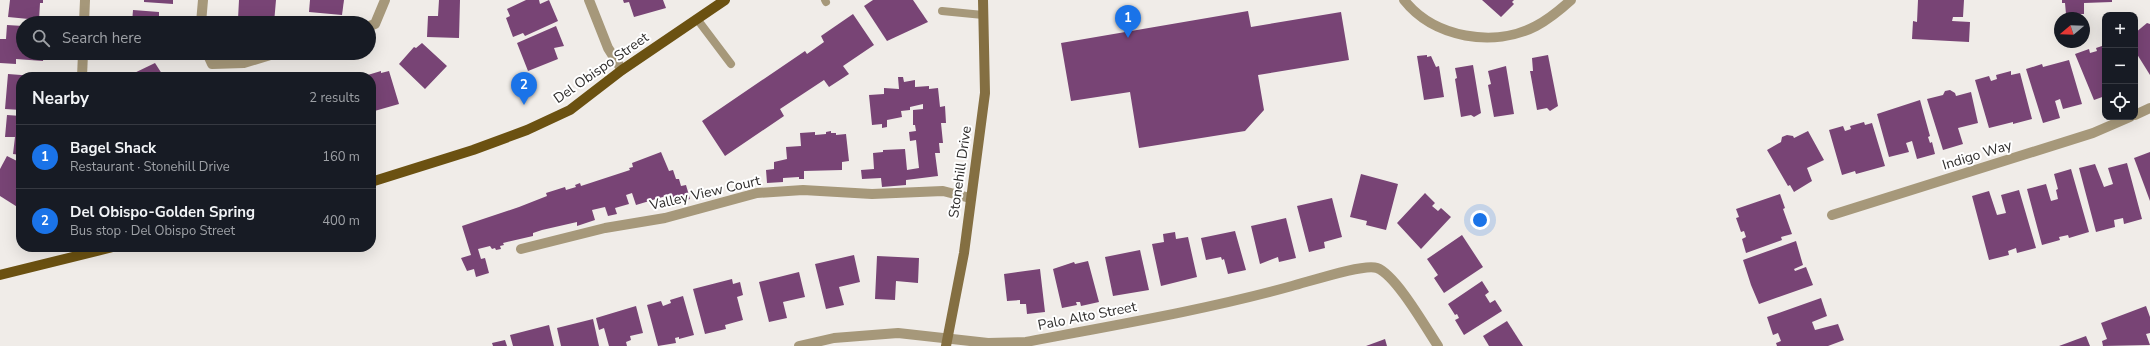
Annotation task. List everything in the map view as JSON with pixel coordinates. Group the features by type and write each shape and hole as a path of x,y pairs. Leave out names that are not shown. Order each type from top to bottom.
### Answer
{"main road":[{"name":"Del Obispo Street","path":"376,180 474,150 527,130 570,110 622,70 725,0"},
{"name":"Stonehill Drive","path":"947,342 964,253 970,198 985,93 983,0"},
{"path":"0,275 91,252"}],"street":[{"path":"84,16 85,0"},
{"path":"202,16 203,0"},
{"path":"376,22 385,0"},
{"path":"589,0 608,48 622,70"},
{"path":"1404,0 1425,19 1444,30 1481,38 1500,37 1535,26 1552,17 1571,0"},
{"path":"82,72 83,60"},
{"path":"210,60 212,64 244,63 254,60"},
{"path":"2138,113 2150,108"},
{"name":"Indigo Way","path":"1832,215 2093,134 2123,120"},
{"name":"Valley View Court","path":"520,249 605,228 665,218 757,192 803,190 872,194 943,191 970,198"},
{"name":"Palo Alto Street","path":"799,346 834,338 898,333 947,342 1026,342 1263,294 1358,268 1376,268 1387,274 1397,285 1438,346"}],"lane":[{"path":"942,11 983,15"},
{"path":"697,19 731,64"}],"building":[{"path":"10,0 43,0 43,3 40,3 39,16 8,17"},
{"path":"144,0 173,0 173,4 144,2"},
{"path":"239,0 276,0 275,16 238,16"},
{"path":"310,0 344,0 342,15 309,12"},
{"path":"439,0 460,0 459,38 427,37 428,16 438,16"},
{"path":"526,0 539,0 540,4 549,0 558,21 525,36 523,33 513,37 506,18 510,16 507,9"},
{"path":"623,0 663,0 666,8 634,17 629,2 624,3"},
{"path":"873,0 913,0 928,22 887,41 864,6"},
{"path":"1482,0 1514,0 1512,2 1514,4 1501,17"},
{"path":"1918,0 1964,0 1963,17 1953,17 1952,21 1970,22 1969,42 1912,39 1913,21 1917,22"},
{"path":"2062,0 2112,0 2112,2 2084,3 2084,12 2066,12 2065,3 2062,3"},
{"path":"133,10 159,12 159,16 133,16"},
{"path":"1248,11 1251,27 1341,12 1349,60 1258,75 1264,110 1245,131 1139,148 1130,92 1071,101 1061,43"},
{"path":"853,14 874,45 843,66 849,74 829,87 824,80 780,109 784,116 725,156 702,121 805,51 807,54 824,42 821,36"},
{"path":"2147,23 2150,24 2150,75 2138,56 2138,30"},
{"path":"7,25 16,26 16,64 0,63 0,39 6,39"},
{"path":"556,26 564,46 554,48 558,59 528,71 517,43"},
{"path":"422,43 447,66 425,89 399,64 414,47 416,48"},
{"path":"2102,46 2102,97 2094,100 2075,54 2089,49 2090,53 2097,51 2096,48"},
{"path":"1427,55 1427,57 1431,56 1436,67 1439,66 1444,97 1424,100 1417,56"},
{"path":"1548,55 1558,106 1550,111 1547,108 1537,110 1530,71 1533,71 1532,58"},
{"path":"2069,60 2082,104 2063,109 2060,99 2055,101 2060,118 2043,123 2026,69 2042,64 2043,67"},
{"path":"155,63 161,72 136,72"},
{"path":"1473,65 1481,113 1474,117 1471,115 1461,117 1455,79 1457,78 1455,68"},
{"path":"1506,66 1514,114 1494,117 1488,85 1491,84 1488,71"},
{"path":"389,71 399,104 376,111 376,72"},
{"path":"2011,71 2011,75 2020,73 2032,119 1989,128 1975,80 1989,76 1991,81 1997,79 1996,75"},
{"path":"8,74 16,75 16,110 5,109"},
{"path":"898,77 903,77 904,82 915,80 915,87 929,86 929,89 938,88 940,107 945,106 946,123 941,123 943,143 939,143 940,153 935,153 938,176 906,180 906,185 882,187 881,178 862,179 861,170 874,169 873,153 883,152 883,150 905,149 907,170 919,168 916,140 910,141 909,132 916,131 915,125 913,125 913,110 923,109 923,104 910,107 910,110 901,111 902,117 887,120 887,127 882,128 882,124 872,125 869,95 884,94 884,88 899,89"},
{"path":"1950,90 1955,93 1956,96 1971,92 1978,123 1958,128 1963,144 1943,150 1927,99 1943,95 1945,91"},
{"path":"1920,100 1930,136 1928,137 1930,143 1932,142 1935,154 1917,159 1912,141 1906,143 1909,152 1889,157 1877,114"},
{"path":"7,115 16,116 16,154 13,154 15,137 5,137"},
{"path":"1864,122 1865,125 1872,123 1885,166 1856,174 1855,171 1842,175 1829,130 1843,126 1845,131 1851,129 1850,126"},
{"path":"831,131 831,133 836,133 836,135 846,134 849,161 842,162 842,170 804,171 804,179 799,179 799,177 783,178 783,182 767,183 766,170 774,169 774,162 787,159 786,147 801,146 800,133 815,132 815,135 826,134 826,132"},
{"path":"1808,131 1824,160 1807,168 1812,181 1794,192 1790,185 1788,186 1767,150 1781,142 1782,137 1787,135 1793,136 1794,138"},
{"path":"661,152 669,171 673,170 676,179 679,179 681,186 686,185 690,199 672,204 671,201 668,202 666,196 636,205 632,193 626,195 629,204 615,208 617,214 608,216 605,207 592,210 595,220 577,226 577,222 542,230 533,233 533,236 503,243 504,245 500,246 501,249 492,249 490,246 478,249 481,259 485,258 489,273 476,277 474,269 467,271 461,258 471,255 462,226 547,196 546,193 565,187 566,190 576,187 575,185 580,183 581,186 630,170 629,168 633,167 632,163"},
{"path":"2150,152 2150,201 2134,158"},
{"path":"7,156 16,160 16,206 0,196 0,169"},
{"path":"2127,163 2142,219 2124,224 2123,218 2114,220 2115,227 2096,232 2079,168 2095,164 2104,187 2113,184 2108,168"},
{"path":"2071,169 2089,232 2069,238 2068,235 2059,237 2060,240 2042,245 2027,189 2046,184 2051,201 2058,199 2056,190 2058,189 2054,174"},
{"path":"1361,174 1398,184 1386,230 1366,225 1367,221 1350,217"},
{"path":"2019,190 2036,248 2017,253 2016,248 2008,251 2009,255 1989,260 1972,196 1989,191 1997,215 2006,213 2001,195"},
{"path":"1425,193 1435,203 1432,206 1438,211 1441,208 1451,217 1421,249 1397,223"},
{"path":"1780,194 1785,208 1783,209 1792,234 1781,237 1782,240 1746,253 1742,239 1746,237 1744,231 1741,232 1736,218 1739,217 1736,209"},
{"path":"1332,198 1342,237 1324,242 1325,248 1309,252 1297,206"},
{"path":"1286,218 1296,258 1279,262 1278,257 1260,264 1251,226"},
{"path":"1235,231 1246,270 1228,274 1224,259 1222,260 1221,257 1206,260 1201,238"},
{"path":"1175,232 1176,239 1188,237 1197,277 1161,286 1152,244 1164,242 1163,234"},
{"path":"1462,235 1483,267 1444,293 1434,278 1438,275 1427,259"},
{"path":"1796,241 1803,265 1794,269 1795,271 1806,267 1813,285 1759,304 1743,260"},
{"path":"1140,250 1149,290 1113,296 1105,257"},
{"path":"854,255 860,282 839,287 844,305 826,309 815,264"},
{"path":"877,256 919,258 918,283 896,281 895,300 875,299"},
{"path":"1088,261 1099,302 1081,306 1080,302 1076,302 1077,305 1062,308 1053,269 1074,262 1075,264"},
{"path":"1040,269 1045,312 1027,314 1026,304 1020,304 1020,300 1007,301 1004,274"},
{"path":"799,272 805,297 783,302 787,318 769,322 759,282"},
{"path":"732,279 733,284 740,282 743,295 737,297 743,320 725,325 726,329 705,334 693,289"},
{"path":"1482,281 1489,292 1485,295 1490,303 1495,300 1502,311 1464,335 1455,320 1459,318 1457,314 1455,315 1448,304"},
{"path":"683,296 694,335 679,339 679,337 675,338 676,343 658,346 647,305 661,301 663,306 671,303 670,300"},
{"path":"1821,298 1827,316 1812,322 1815,330 1838,324 1844,340 1828,346 1777,346 1776,343 1781,341 1778,333 1773,335 1767,317"},
{"path":"636,306 643,333 630,336 631,340 626,342 627,346 609,346 604,328 599,330 596,318"},
{"path":"2146,306 2150,317 2150,333 2146,334 2150,345 2103,346 2102,341 2107,339 2101,323"},
{"path":"593,319 599,346 561,346 557,328"},
{"path":"1507,321 1523,346 1489,346 1483,336"},
{"path":"549,325 554,346 513,346 510,335"},
{"path":"2086,336 2090,346 2059,346"},
{"path":"1385,339 1387,346 1366,346"},
{"path":"505,340 507,346 493,346 492,343"}],"place":[{"name":"Bagel Shack","path":"1128,38"},
{"name":"Del Obispo-Golden Spring","path":"524,105"}]}
